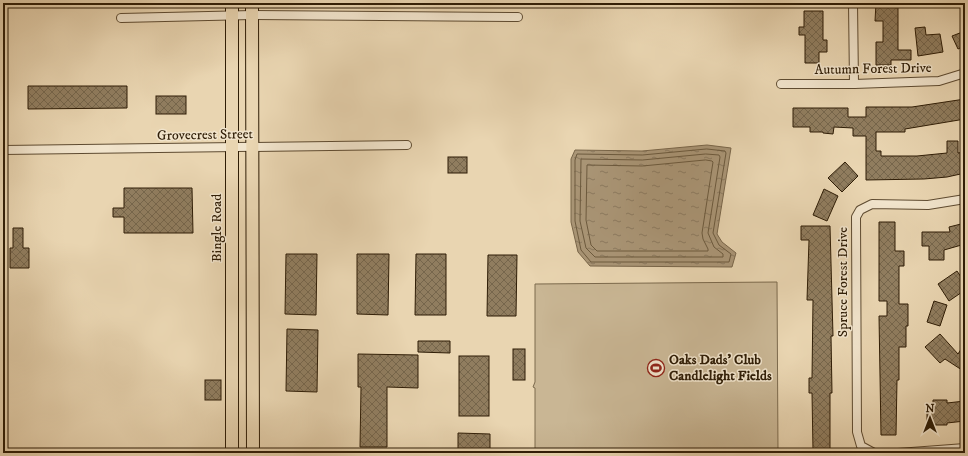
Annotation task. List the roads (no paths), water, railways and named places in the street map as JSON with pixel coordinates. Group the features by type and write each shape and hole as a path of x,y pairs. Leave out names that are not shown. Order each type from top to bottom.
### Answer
{"main road":[{"name":"Bingle Road","path":"232,3 232,453"},
{"path":"252,3 253,453"},
{"path":"232,415 253,415"}],"street":[{"path":"853,3 854,84"},
{"path":"121,18 252,15 518,17"},
{"name":"Autumn Forest Drive","path":"781,84 854,84 938,81 965,73"},
{"name":"Grovecrest Street","path":"3,150 253,148 407,144"},
{"name":"Spruce Forest Drive","path":"874,453 861,446 857,432 856,217 860,210 872,204 928,205 965,199"},
{"path":"898,453 965,448"}],"water":[{"path":"707,145 731,148 717,234 722,242 736,253 732,267 590,266 578,252 571,222 571,159 575,150 642,151"}],"place":[{"name":"Oaks Dads' Club Candlelight Fields","path":"656,368"}]}
